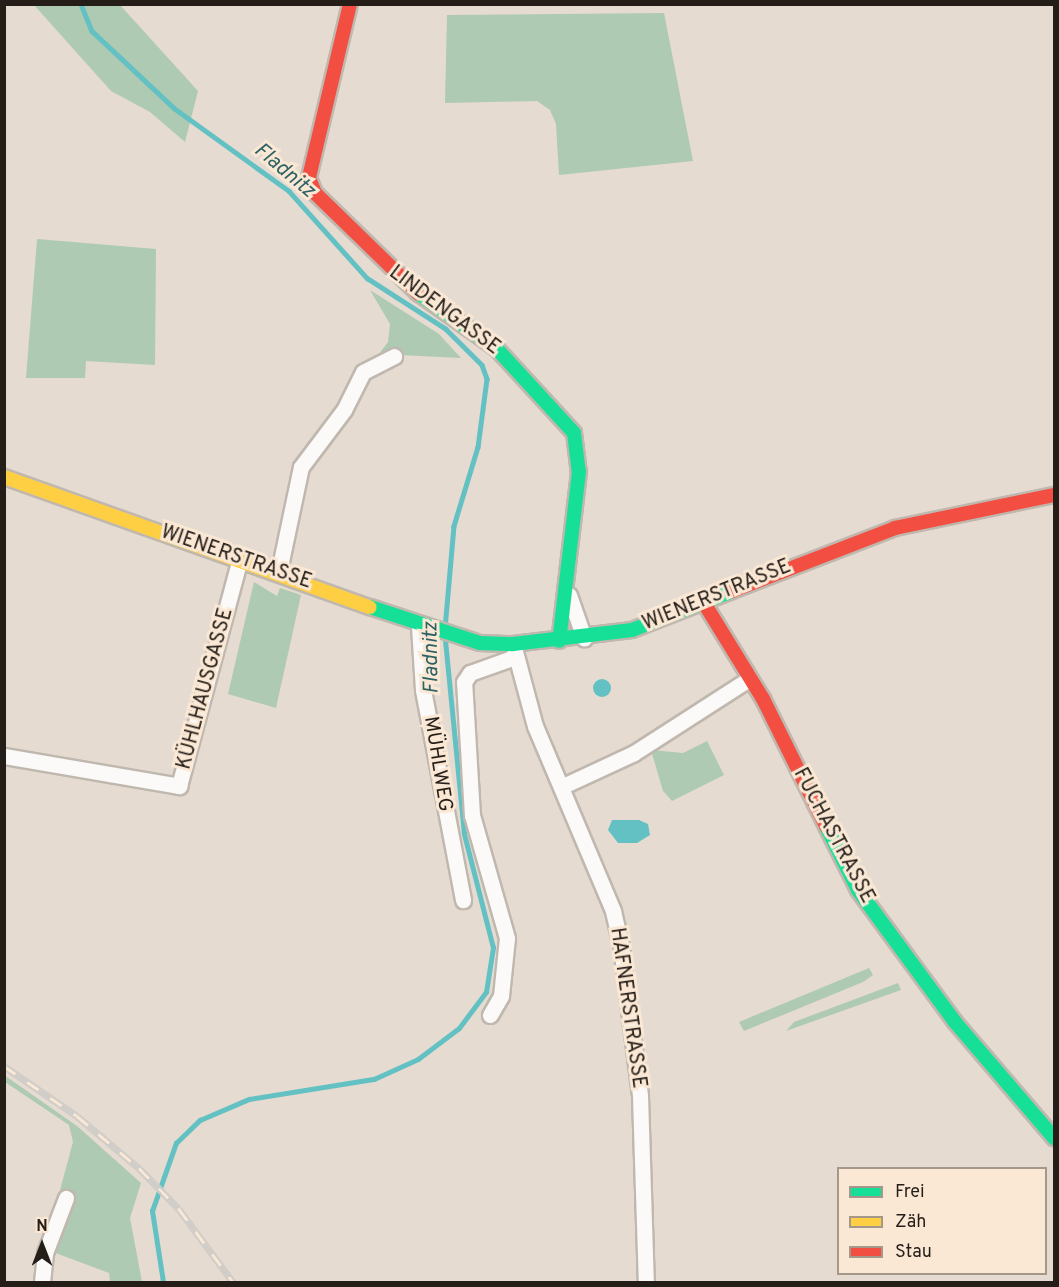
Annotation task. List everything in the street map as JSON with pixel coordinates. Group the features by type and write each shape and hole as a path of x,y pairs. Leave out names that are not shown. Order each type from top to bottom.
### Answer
{"street":[{"name":"LINDENGASSE","path":"350,4 309,178 315,193 396,277 497,349 564,416 574,433 579,472 568,588 559,641"},
{"path":"279,571 301,467 344,410 363,372 394,356"},
{"name":"WIENERSTRASSE","path":"4,477 279,571 420,626 461,639 513,651 653,624 895,528 1054,495"},
{"name":"KÜHLHAUSGASSE","path":"4,756 179,786 240,558"},
{"name":"LINDENGASSE","path":"568,588 584,638"},
{"name":"FUCHASTRASSE","path":"704,603 749,679 858,890 955,1022 1054,1138"},
{"name":"MÜHLWEG","path":"420,626 423,690 463,900"},
{"path":"490,1015 501,996 507,938 471,815 464,682 470,673 513,651"},
{"name":"HAFNERSTRASSE","path":"513,651 563,786 614,911 621,947 640,1096 646,1282"},
{"path":"563,786 634,753 749,679"},
{"path":"42,1282 47,1244 66,1198"}],"green space":[{"path":"34,5 120,5 198,91 185,142 150,112 111,91"},
{"path":"664,13 693,161 559,175 556,124 550,110 537,101 445,103 447,15"},
{"path":"37,239 156,249 155,365 86,361 85,378 26,378"},
{"path":"370,290 439,334 461,358 379,354 388,342 390,324"},
{"path":"254,582 277,596 280,588 301,595 276,708 228,694"},
{"path":"707,741 724,775 672,801 663,791 651,750 683,753"},
{"path":"869,968 873,975 863,982 744,1031 739,1022"},
{"path":"898,983 901,990 786,1031 794,1022"},
{"path":"4,1075 77,1126 141,1183 130,1218 142,1282 110,1282 109,1273 53,1252 75,1198 73,1192 60,1190 73,1142 69,1125 5,1082"}],"water":[{"path":"602,679 608,682 611,688 608,694 602,697 596,694 593,688 596,682"},
{"path":"612,820 639,820 648,824 650,835 637,843 618,843 608,830"}],"waterway":[{"name":"Fladnitz","path":"81,4 92,31 174,108 289,191 367,278 446,329 482,365 487,379 478,447 454,526 445,628"},
{"name":"Fladnitz","path":"163,1282 152,1211 176,1143 200,1120 249,1099 374,1079 418,1059 459,1028 486,992 493,948 464,834 445,639"}],"railway":[{"path":"4,1066 77,1116 139,1168 179,1209 233,1282"}],"traffic: fast":[{"path":"418,293 497,349 574,433 579,472 559,641"},
{"path":"370,607 480,643 513,644 632,630 732,591"},
{"path":"826,826 858,890 955,1022 1054,1138"}],"traffic: slow":[{"path":"4,477 370,607"}],"traffic: jam":[{"path":"350,4 309,178 315,193 418,293"},
{"path":"732,591 895,528 1054,495"},
{"path":"704,603 763,699 826,826"}]}
